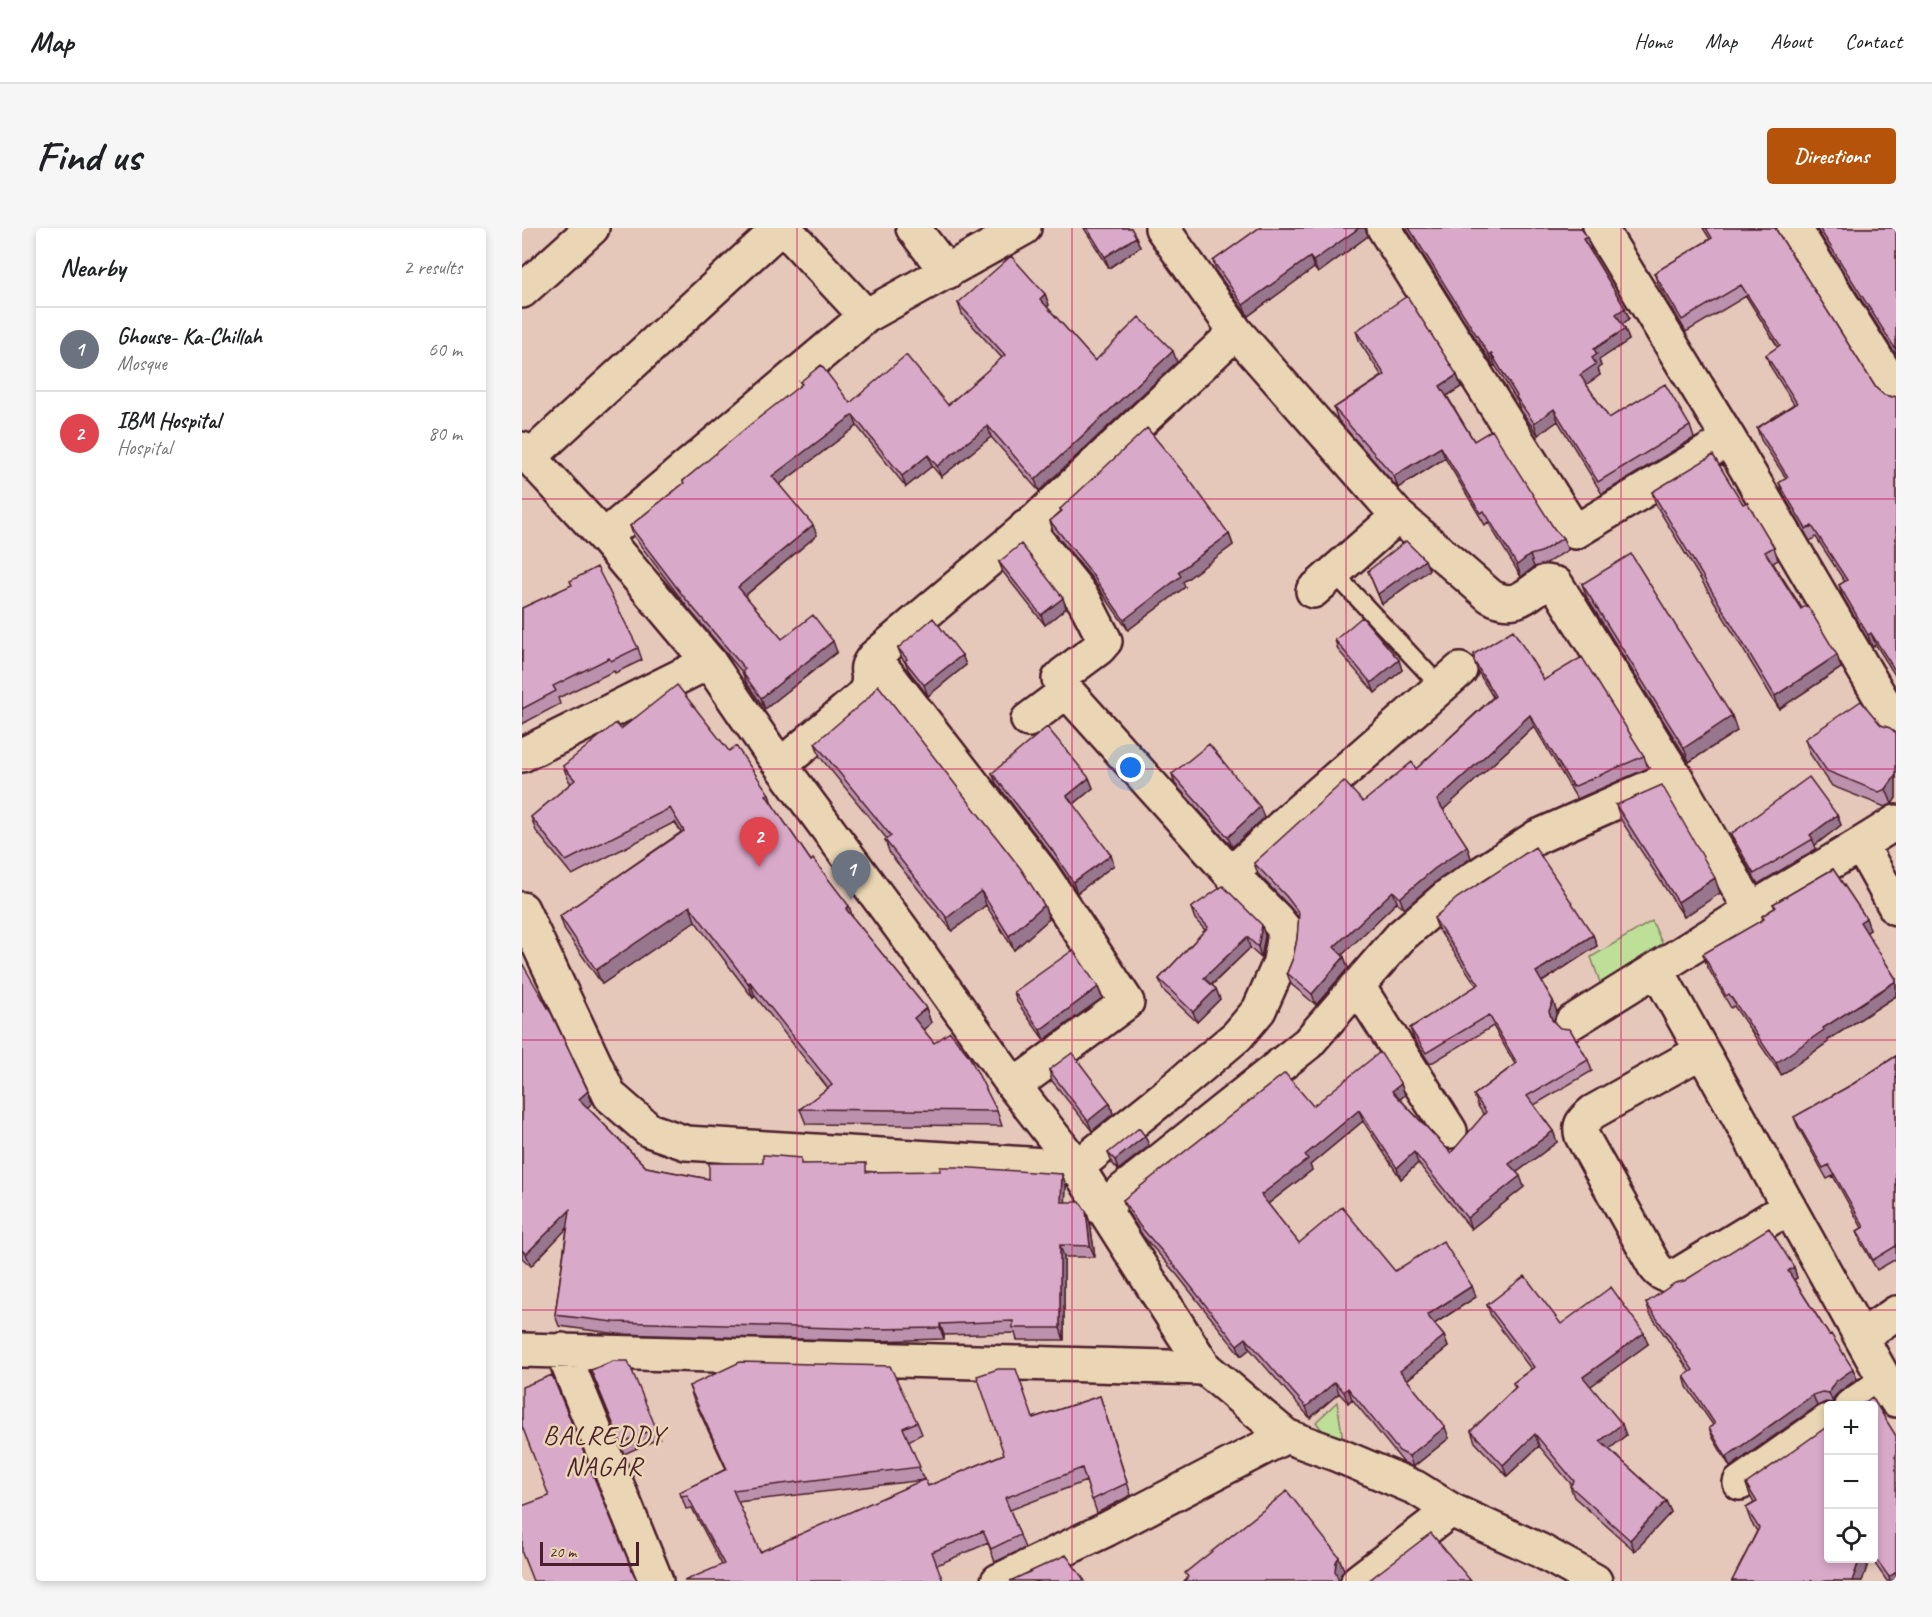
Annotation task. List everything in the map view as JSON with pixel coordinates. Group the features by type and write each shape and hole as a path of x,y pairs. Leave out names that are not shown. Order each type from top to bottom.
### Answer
{"street":[{"path":"522,291 592,228"},
{"path":"866,316 782,228 526,453 604,537 709,662 1014,1086 1077,1167 1205,1368 1286,1436 1416,1488 1451,1510 1539,1550 1595,1581"},
{"path":"913,228 947,272"},
{"path":"604,537 866,316 1024,228"},
{"path":"1162,228 1236,332 1398,516 1490,596 1500,601 1518,602 1545,582 1556,584 1675,776 1751,909"},
{"path":"1384,228 1575,532 1729,439"},
{"path":"1600,228 1729,439 1896,724"},
{"path":"1794,228 1896,390"},
{"path":"781,765 861,697 868,687 869,676 866,670 874,657 1026,527 1236,332"},
{"path":"1323,582 1398,516"},
{"path":"522,909 610,1096 649,1130 686,1143 1077,1167 1237,1036 1259,1010 1279,965 1285,930 1231,874 1067,691 1059,679 1105,641 1080,596 1026,527"},
{"path":"874,657 1041,872 1127,1002 1014,1086"},
{"path":"522,755 709,662"},
{"path":"1231,874 1450,678"},
{"path":"1028,720 1067,691"},
{"path":"1101,1208 1308,1043 1401,936 1450,894 1537,837 1675,776"},
{"path":"1572,1022 1751,909 1861,846 1896,822"},
{"path":"1861,846 1896,908"},
{"path":"1657,970 1891,1391 1864,1401"},
{"path":"1358,986 1450,1131"},
{"path":"1702,1051 1593,1112 1582,1122 1579,1129 1581,1136 1654,1264 1660,1273 1666,1276 1678,1275 1789,1207"},
{"path":"1861,1337 1896,1313"},
{"path":"525,1345 562,1350 1205,1368"},
{"path":"562,1350 656,1581"},
{"path":"1740,1483 1824,1425"},
{"path":"998,1581 1107,1529 1286,1436"},
{"path":"1358,1581 1451,1510"}],"lane":[{"path":"1323,582 1450,678"}],"green space":[{"path":"1652,921 1668,956 1605,996 1591,957"},
{"path":"1337,1402 1346,1459 1342,1457 1316,1422"}],"building":[{"path":"1087,228 1131,228 1136,237 1105,257"},
{"path":"1259,228 1359,228 1313,261 1310,257 1243,305 1213,261"},
{"path":"1409,228 1581,228 1587,237 1583,239 1625,308 1616,314 1625,329 1594,349 1597,354 1592,358 1596,364 1580,375 1609,418 1665,384 1690,426 1598,482 1554,409 1534,423"},
{"path":"1706,228 1775,228 1876,388 1884,395 1896,396 1896,672 1871,633 1868,635 1839,585 1847,580 1812,526 1806,529 1779,483 1788,477 1757,428 1797,403 1766,355 1780,345 1741,285 1682,320 1654,273 1712,238"},
{"path":"1819,228 1896,228 1896,350"},
{"path":"1011,256 1045,294 1040,299 1095,361 1139,317 1173,351 1035,480 988,426 937,466 928,455 902,476 853,415 772,476 813,525 738,587 782,639 813,615 833,641 761,698 742,672 745,669 684,597 630,526 802,384 800,382 821,365 850,403 906,355 948,405 1005,355 958,303"},
{"path":"1407,296 1457,375 1440,386 1474,441 1492,430 1555,530 1563,538 1541,552 1530,555 1517,565 1484,511 1480,513 1441,447 1394,476 1334,408 1385,375 1356,331"},
{"path":"1147,428 1188,478 1229,534 1178,572 1181,576 1124,620 1087,567 1050,521"},
{"path":"1713,455 1743,504 1747,502 1774,547 1765,552 1801,609 1807,605 1837,655 1775,696 1652,492"},
{"path":"1406,541 1425,560 1378,594 1368,571"},
{"path":"1021,544 1063,598 1041,615 999,562"},
{"path":"1631,554 1732,716 1684,748 1582,584"},
{"path":"597,567 638,648 611,661 609,658 553,686 556,691 522,709 522,608 572,585 570,581"},
{"path":"1362,617 1399,660 1371,683 1335,640"},
{"path":"933,618 962,655 924,685 898,648"},
{"path":"1513,630 1544,680 1582,657 1644,756 1573,787 1530,715 1437,800 1467,846 1434,869 1400,898 1393,891 1334,947 1344,957 1312,994 1287,973 1297,939 1299,913 1254,863 1344,781 1363,802 1412,762 1416,769 1495,696 1474,661 1474,654"},
{"path":"677,685 729,751 736,746 811,861 813,859 849,906 846,909 926,1008 914,1018 934,1043 950,1032 969,1056 997,1111 800,1109 832,1085 750,982 748,983 690,906 596,970 560,916 684,831 670,808 566,861 531,817 575,780 563,766 616,723 621,729"},
{"path":"878,685 1021,869 1044,905 1009,936 981,891 947,918 885,840 891,836 815,743 868,698"},
{"path":"1861,701 1881,725 1896,733 1896,775 1886,789 1879,792 1827,771 1805,739"},
{"path":"1047,727 1089,778 1067,796 1111,855 1073,882 1052,850 992,773"},
{"path":"1209,744 1260,807 1228,837 1172,774"},
{"path":"1809,777 1837,815 1810,835 1813,839 1754,874 1731,834"},
{"path":"1662,785 1715,878 1678,902 1616,805"},
{"path":"1535,847 1593,935 1536,972 1553,1001 1549,1011 1552,1020 1560,1028 1570,1029 1588,1060 1527,1096 1553,1131 1509,1164 1520,1176 1467,1218 1414,1152 1397,1168 1359,1110 1305,1155 1308,1159 1261,1195 1299,1243 1342,1207 1395,1271 1443,1241 1472,1286 1427,1315 1444,1336 1400,1371 1445,1427 1409,1456 1399,1451 1348,1388 1344,1392 1335,1382 1306,1407 1246,1338 1237,1345 1174,1265 1139,1225 1123,1200 1285,1073 1313,1106 1380,1052 1401,1084 1392,1091 1451,1153 1486,1112 1474,1095 1517,1063 1489,1015 1426,1053 1410,1028 1479,984 1434,918 1457,898"},
{"path":"1833,869 1866,918 1860,922 1896,981 1823,1028 1824,1030 1776,1063 1729,994 1726,996 1703,954 1764,919 1762,916 1776,907 1773,904"},
{"path":"1223,886 1262,925 1258,947 1247,937 1204,978 1216,989 1193,1012 1159,979 1208,927 1191,908"},
{"path":"1073,950 1098,987 1040,1030 1014,992"},
{"path":"522,963 552,1015 588,1091 579,1099 646,1167 709,1179 709,1163 763,1163 763,1155 765,1155 801,1158 801,1164 866,1163 866,1172 940,1171 940,1167 957,1167 1062,1174 1061,1202 1080,1202 1086,1211 1090,1246 1060,1245 1060,1328 1013,1328 1013,1321 940,1324 940,1328 872,1329 614,1322 555,1315 570,1210 526,1254 522,1250"},
{"path":"1072,1053 1110,1103 1088,1121 1049,1070"},
{"path":"1896,1056 1896,1246 1873,1260 1857,1231 1864,1227 1829,1165 1823,1168 1794,1117 1853,1084"},
{"path":"1139,1128 1145,1136 1115,1160 1108,1153"},
{"path":"1769,1228 1794,1267 1788,1271 1853,1369 1836,1381 1829,1393 1822,1392 1813,1395 1726,1457 1709,1428 1715,1424 1684,1376 1693,1370 1646,1303 1675,1283 1684,1281"},
{"path":"1525,1276 1561,1324 1611,1287 1644,1333 1583,1377 1622,1424 1600,1441 1666,1501 1630,1540 1570,1486 1574,1481 1535,1434 1503,1465 1471,1431 1516,1387 1513,1383 1534,1367 1487,1305"},
{"path":"613,1361 628,1361 656,1428 621,1443 591,1370"},
{"path":"740,1362 890,1366 917,1422 903,1428 920,1467 733,1490 760,1552 925,1479 928,1486 1004,1454 977,1376 998,1369 1016,1369 1033,1418 1100,1396 1127,1483 1092,1500 1082,1468 1005,1498 1020,1535 991,1549 983,1531 932,1552 943,1581 684,1581 724,1564 687,1495 681,1496 680,1492 727,1469 689,1386"},
{"path":"552,1375 638,1581 533,1581 522,1553 522,1506 549,1496 522,1426 522,1387"},
{"path":"1878,1407 1896,1436 1896,1572 1889,1577 1878,1562"},
{"path":"1824,1429 1824,1563 1858,1563 1852,1581 1732,1581 1759,1528 1746,1508 1757,1502 1746,1484"},
{"path":"1287,1491 1339,1557 1335,1571 1340,1581 1184,1581 1188,1577 1185,1573"},
{"path":"1431,1533 1471,1581 1368,1581"},
{"path":"1066,1555 1085,1581 1010,1581"}],"place":[{"name":"IBM Hospital","path":"759,867"},
{"name":"Ghouse- Ka-Chillah","path":"851,900"}],"district":[{"name":"BALREDDY NAGAR","path":"604,1450"}]}
